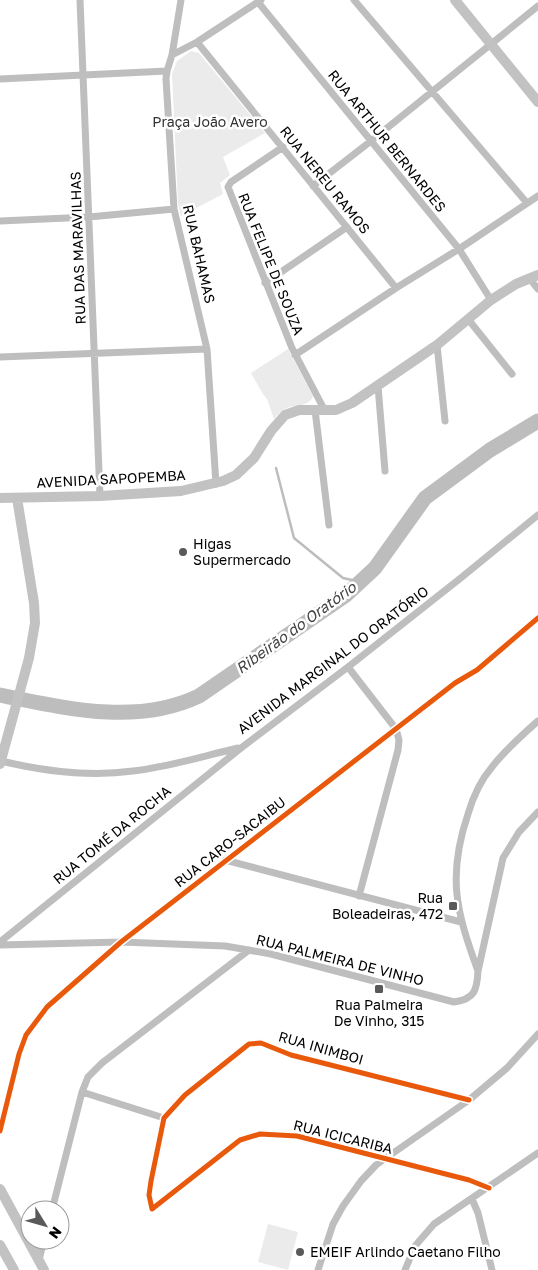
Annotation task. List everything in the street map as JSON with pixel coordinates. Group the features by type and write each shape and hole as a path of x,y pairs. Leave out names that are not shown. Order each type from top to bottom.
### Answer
{"main road":[{"path":"455,0 538,102"},
{"name":"AVENIDA SAPOPEMBA","path":"0,498 100,496 182,491 216,484 236,475 249,464 271,430 285,415 294,410 341,408 378,386 437,345 490,300 516,284 534,277"},
{"path":"0,762 14,714 35,623 34,603 17,498"},
{"path":"0,1189 44,1270"},
{"path":"0,1245 14,1270"}],"street":[{"name":"RUA DAS MARAVILHAS","path":"80,0 100,496"},
{"name":"RUA BAHAMAS","path":"181,0 172,55 167,71 174,209 207,349 216,484"},
{"path":"354,0 526,203"},
{"path":"172,55 197,42 260,1"},
{"name":"RUA ARTHUR BERNARDES","path":"260,1 371,142 459,249 490,300"},
{"path":"313,186 371,142 538,6"},
{"name":"RUA NEREU RAMOS","path":"197,42 396,288"},
{"path":"0,80 167,71"},
{"name":"RUA FELIPE DE SOUZA","path":"283,148 231,182 228,187 265,283 320,410"},
{"path":"295,355 538,196"},
{"path":"0,221 89,217 174,209"},
{"path":"265,283 347,227"},
{"path":"534,277 538,289"},
{"path":"468,319 512,374"},
{"path":"437,345 445,421"},
{"path":"0,356 207,349"},
{"path":"378,386 385,471"},
{"path":"320,410 329,525"},
{"name":"AVENIDA MARGINAL DO ORATÓRIO","path":"0,762 82,773 102,773 159,767 241,748 348,667 538,515"},
{"name":"RUA CARO-SACAIBU","path":"0,1131 14,1070 26,1036 46,1007 121,942 462,678 477,670 538,618"},
{"path":"348,667 396,729 399,740 398,750 359,896"},
{"path":"478,971 461,922 455,888 458,848 472,800 480,784 491,767 538,721"},
{"path":"527,731 538,729"},
{"name":"RUA TOMÉ DA ROCHA","path":"0,943 241,748"},
{"name":"RUA PALMEIRA DE VINHO","path":"0,943 121,942 202,944 249,950 271,954 454,1002 466,999 474,992 503,858 516,836 538,812"},
{"path":"225,860 461,922"},
{"path":"55,1200 82,1092 88,1077 102,1063 249,950"},
{"path":"318,1270 333,1224 361,1181 385,1158 469,1100 508,1068 538,1034"},
{"name":"RUA INIMBOI","path":"152,1209 149,1195 164,1118 184,1095 243,1047 254,1043 261,1043 291,1055 469,1100"},
{"path":"82,1092 164,1118"},
{"name":"RUA ICICARIBA","path":"152,1209 240,1140 248,1136 260,1134 297,1136 469,1180 489,1188"},
{"path":"404,1270 415,1246 434,1224 538,1153"},
{"path":"472,1199 478,1213 492,1270"},
{"path":"38,1260 41,1250"}],"green space":[{"name":"Praça João Avero","path":"191,51 199,53 265,133 223,157 230,175 220,183 223,194 181,216 178,204 172,74 177,61"},
{"path":"288,349 313,396 306,404 283,410 274,419 267,399 251,373"},
{"path":"268,1224 298,1232 288,1270 258,1262"}],"waterway":[{"name":"Ribeirão do Oratório","path":"0,695 100,712 150,710 175,705 199,696 346,595 375,568 425,498 490,450 538,421"},
{"path":"276,468 294,538 343,578 361,582"}],"cycle path":[{"path":"0,1131 19,1054 26,1035 47,1007 121,942 455,683 477,670 538,618"},
{"path":"469,1100 291,1055 261,1043 249,1044 185,1095 164,1118 149,1195 152,1209 240,1140 260,1134 297,1136 469,1180 489,1188"}],"place":[{"name":"Higas Supermercado","path":"183,552"},
{"name":"Rua Boleadeiras, 472","path":"453,906"},
{"name":"Rua Palmeira De Vinho, 315","path":"379,989"},
{"name":"EMEIF Arlindo Caetano Filho","path":"300,1252"}]}
